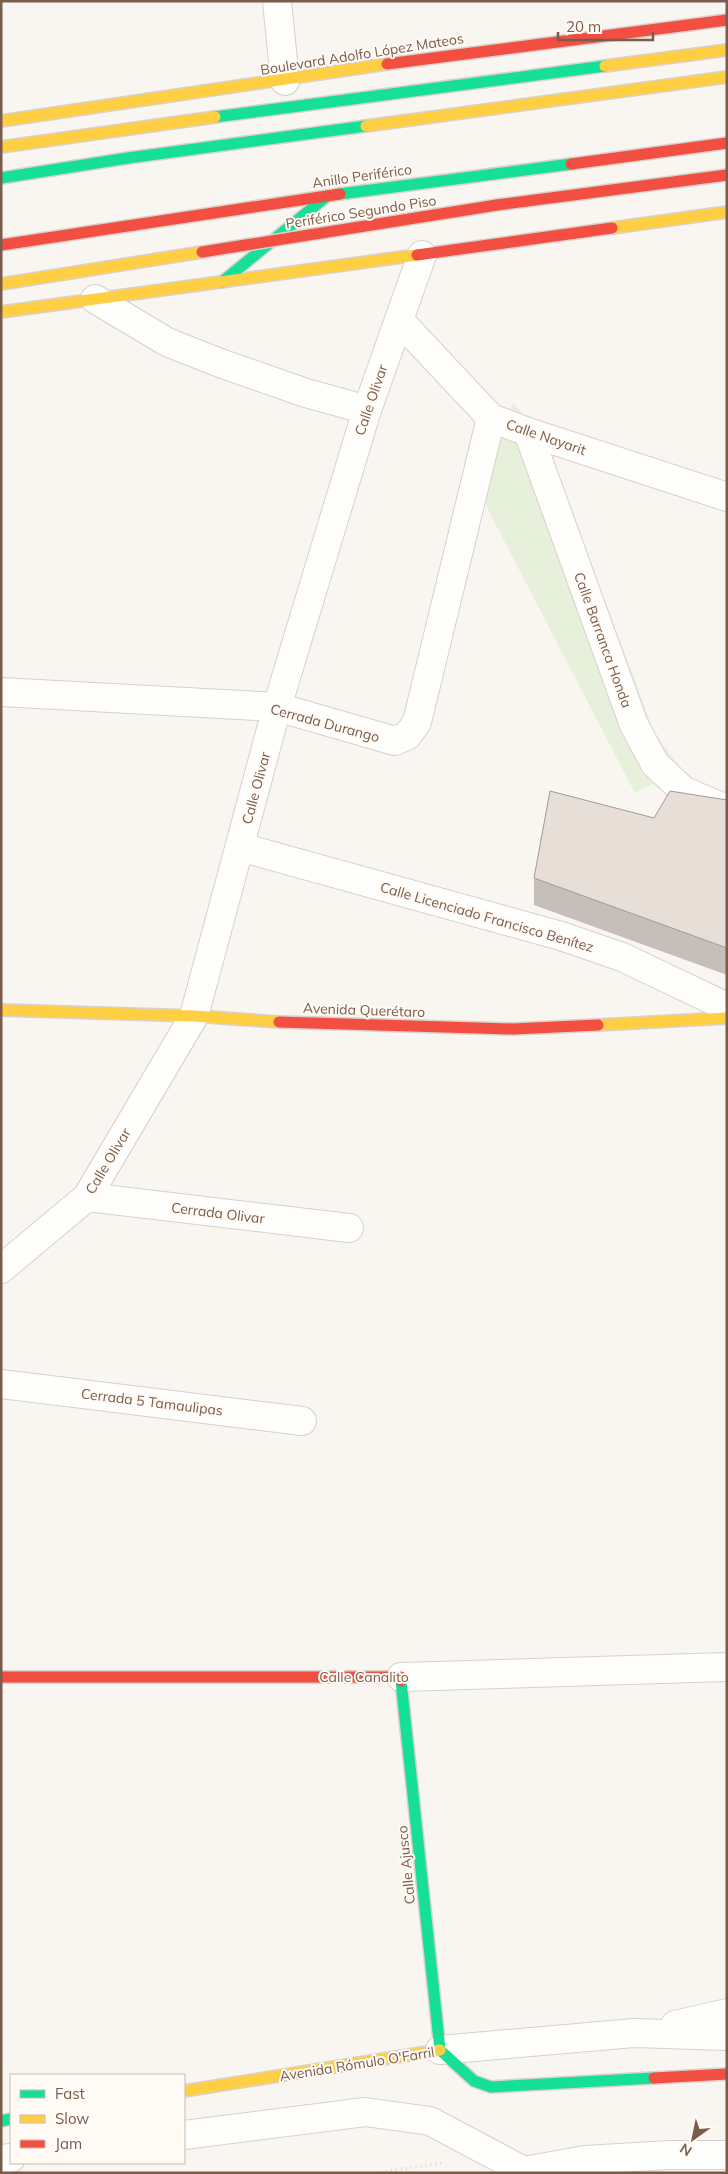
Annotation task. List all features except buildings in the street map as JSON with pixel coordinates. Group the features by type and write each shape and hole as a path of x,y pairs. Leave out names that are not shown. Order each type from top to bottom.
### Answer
{"main road":[{"name":"Boulevard Adolfo López Mateos","path":"1,121 286,81 472,52 727,20"},
{"path":"1,147 89,132 727,50"},
{"path":"1,178 128,158 727,77"},
{"name":"Anillo Periférico","path":"1,245 327,196 727,143"},
{"name":"Periférico Segundo Piso","path":"1,284 496,205 727,175"},
{"path":"222,282 327,196"},
{"path":"1,312 727,212"},
{"name":"Avenida Querétaro","path":"1,1010 194,1016 324,1025 513,1029 727,1018"},
{"name":"Calle Canalito","path":"1,1677 401,1678"},
{"name":"Calle Ajusco","path":"401,1678 440,2050"},
{"name":"Avenida Rómulo O'Farril","path":"185,2091 440,2050 474,2081 492,2088 727,2074"}],"street":[{"path":"277,1 286,81"},
{"name":"Calle Olivar","path":"1,1270 87,1197 194,1016 277,708 367,410 422,255"},
{"path":"94,298 167,342 220,364 306,393 367,410"},
{"name":"Calle Nayarit","path":"400,321 492,418 528,432 727,497"},
{"name":"Cerrada Durango","path":"1,692 277,708 395,741 408,735 417,722 492,418"},
{"name":"Calle Barranca Honda","path":"528,432 634,725 655,764 684,791 727,809"},
{"name":"Calle Licenciado Francisco Benítez","path":"240,847 561,936 622,957 727,1007"},
{"name":"Cerrada Olivar","path":"87,1197 349,1228"},
{"name":"Cerrada 5 Tamaulipas","path":"1,1384 302,1421"},
{"name":"Calle Canalito","path":"401,1678 727,1667"},
{"path":"634,2033 727,2013"},
{"path":"440,2050 634,2033 727,2036"},
{"path":"185,2136 365,2112 430,2121 524,2171 585,2160 670,2154 727,2155"}],"path":[{"path":"376,2173 449,2162"}],"green space":[{"path":"513,403 542,434 655,734 682,770 635,793 482,498"}],"traffic: fast":[{"path":"215,117 605,66"},
{"path":"1,178 128,158 366,126"},
{"path":"340,194 571,164"},
{"path":"222,282 327,196"},
{"path":"401,1681 440,2050"},
{"path":"440,2050 474,2081 491,2087 654,2078"},
{"path":"1,2121 10,2119"}],"traffic: slow":[{"path":"605,66 727,50"},
{"path":"1,121 387,64"},
{"path":"366,126 727,77"},
{"path":"1,147 215,117"},
{"path":"612,228 727,212"},
{"path":"1,284 202,252"},
{"path":"1,312 417,255"},
{"path":"1,1010 194,1016 279,1022"},
{"path":"598,1025 727,1018"},
{"path":"185,2091 440,2050"}],"traffic: jam":[{"path":"387,64 727,20"},
{"path":"571,164 727,143"},
{"path":"497,205 727,175"},
{"path":"1,245 340,194"},
{"path":"202,252 497,205"},
{"path":"417,255 612,228"},
{"path":"279,1022 513,1029 598,1025"},
{"path":"1,1677 401,1677 401,1681"},
{"path":"654,2078 727,2074"}]}
